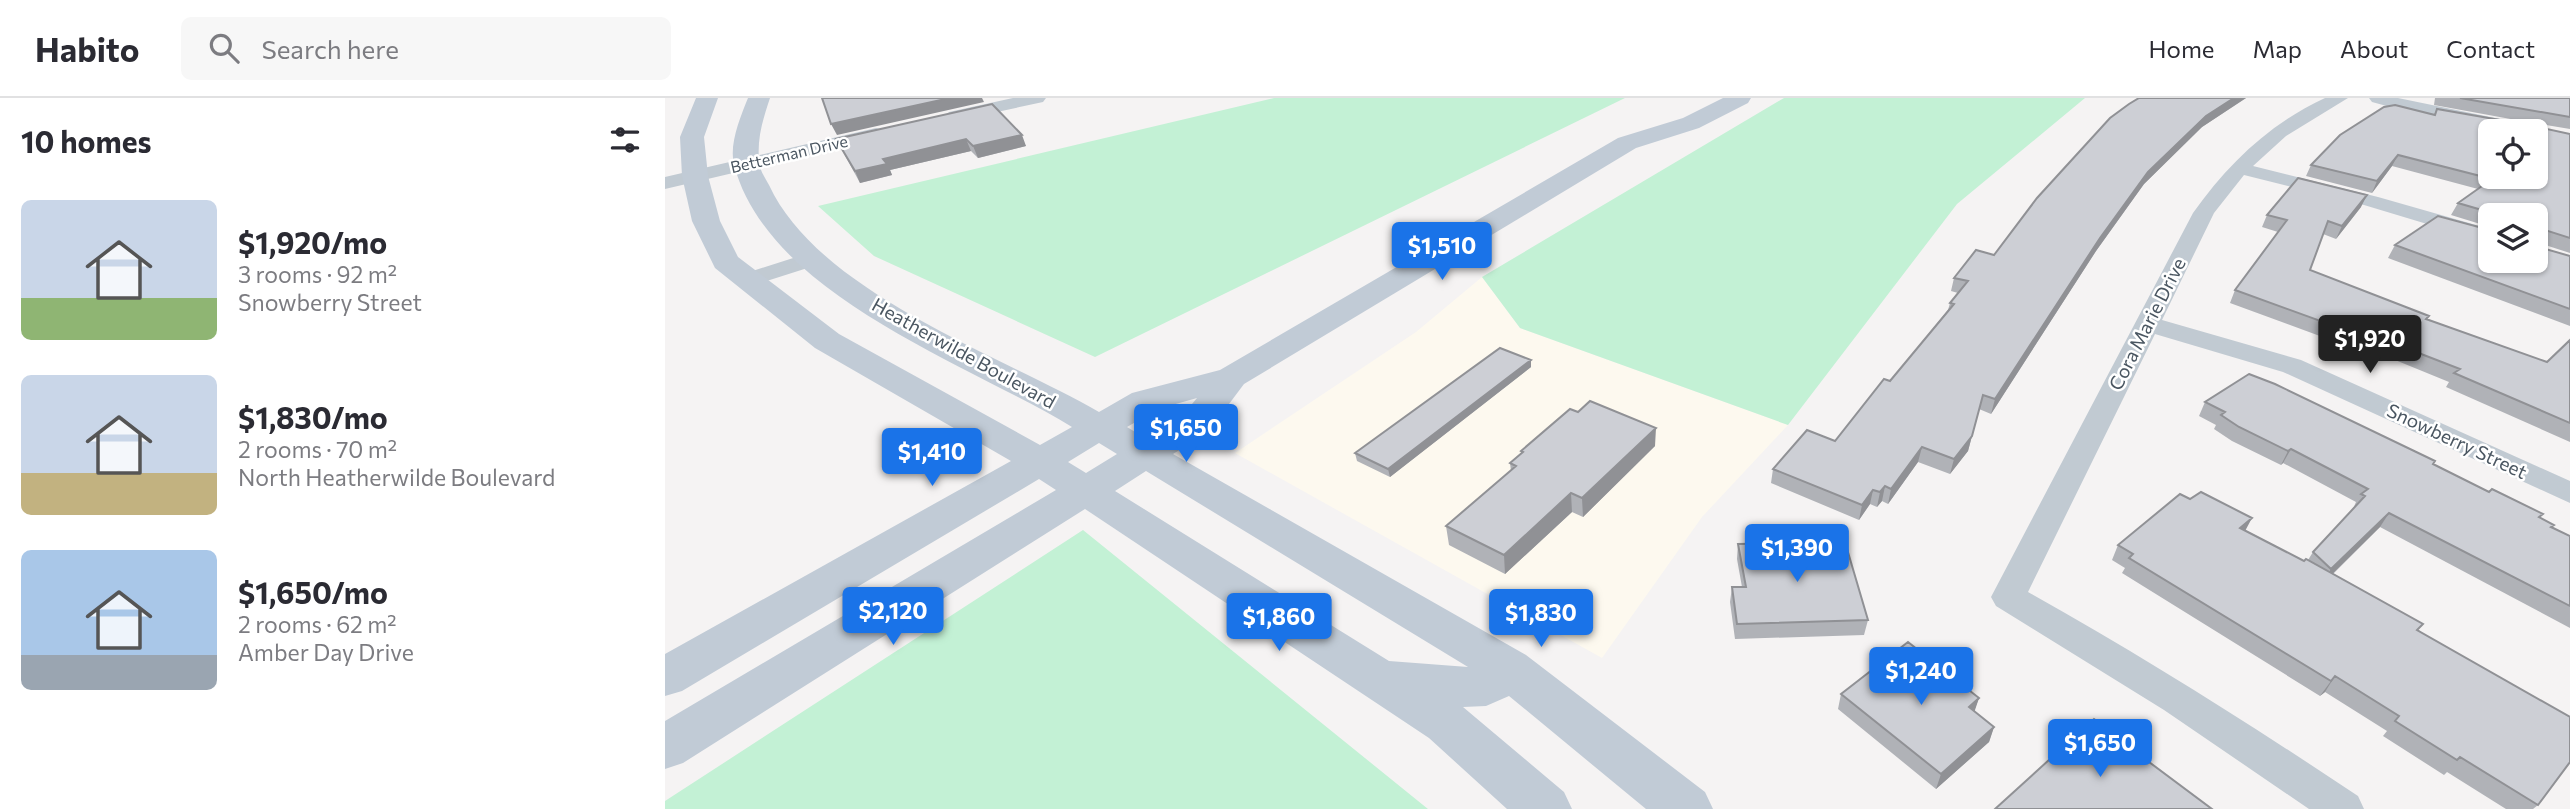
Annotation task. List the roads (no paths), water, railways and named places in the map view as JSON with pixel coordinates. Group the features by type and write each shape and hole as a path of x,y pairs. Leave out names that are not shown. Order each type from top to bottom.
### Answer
{"main road":[{"path":"707,98 680,179 706,221 726,262 827,341 1041,462 1382,679 1447,723 1545,809"},
{"name":"Heatherwilde Boulevard","path":"759,98 748,129 746,163 769,215 812,259 858,294 937,343 1098,427 1509,668 1686,809"},
{"path":"665,677 1145,401 1232,377 1627,143 1691,123 1740,98"},
{"path":"1627,143 1652,112 1662,107"},
{"path":"665,747 1195,424 1232,377"},
{"path":"1382,679 1452,688 1486,686 1509,668"}],"street":[{"name":"Cora Marie Drive","path":"2339,98 2298,117 2264,141 2238,168 2204,213 2008,597 2095,646 2223,727 2343,809"},
{"path":"2378,98 2478,122"},
{"path":"939,120 1024,99"},
{"name":"Betterman Drive","path":"680,179 899,129"},
{"path":"2238,168 2371,201 2478,232"},
{"path":"748,280 812,259"},
{"name":"Snowberry Street","path":"2146,323 2292,366 2570,493"}]}
